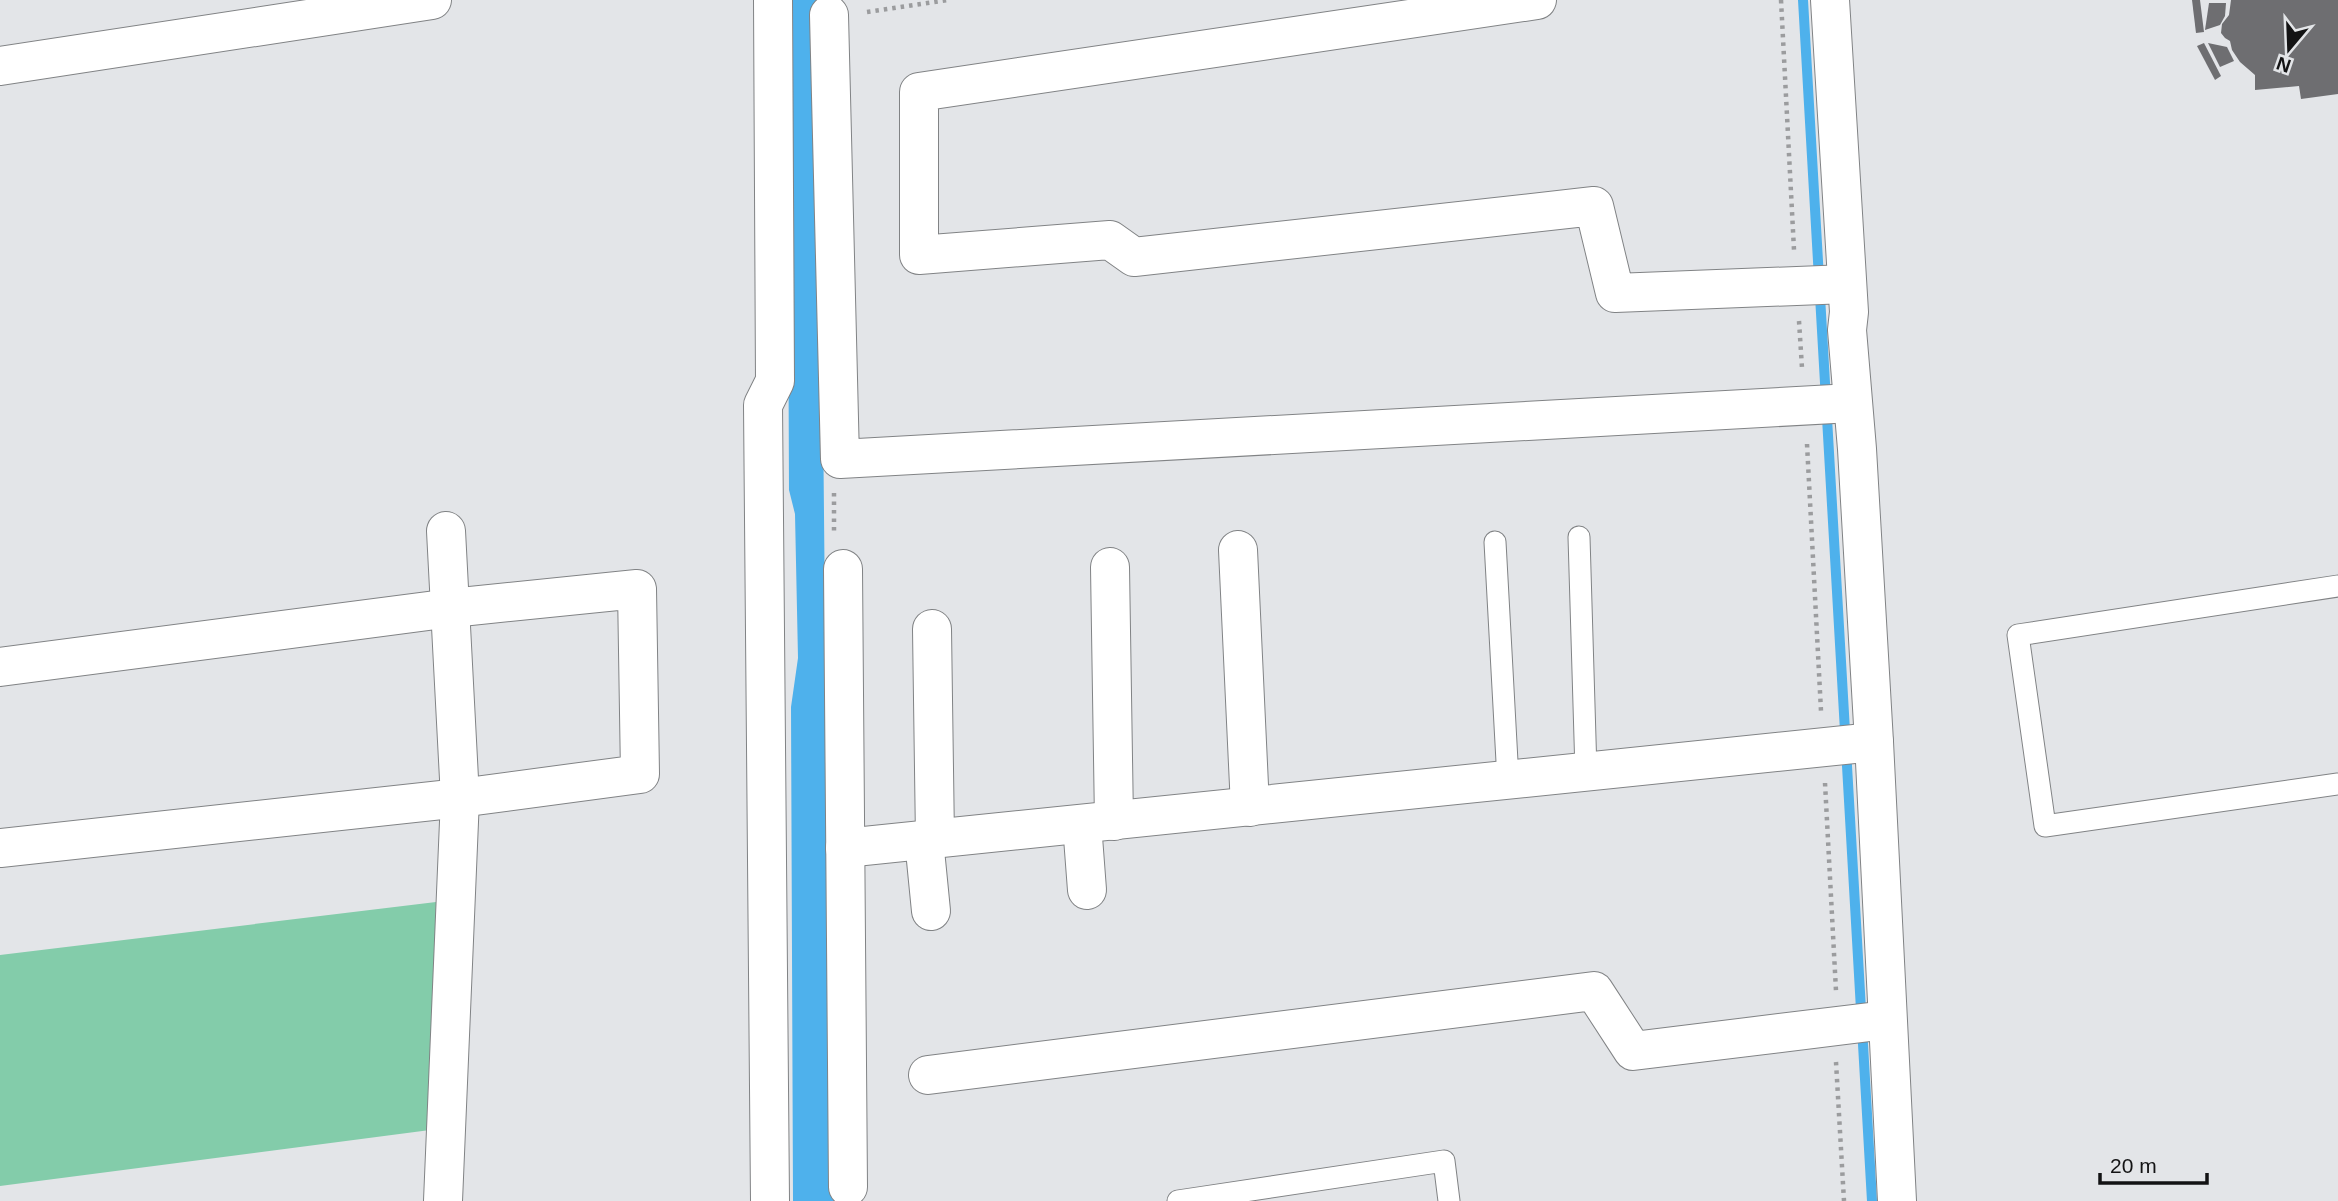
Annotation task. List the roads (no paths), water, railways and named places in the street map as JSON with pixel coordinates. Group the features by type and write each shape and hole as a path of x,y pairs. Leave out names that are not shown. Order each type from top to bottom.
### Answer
{"street":[{"path":"0,66 432,0"},
{"path":"770,1201 763,405 775,381 774,0"},
{"path":"1537,0 919,92 919,255 1110,240 1134,257 1594,206 1615,293 1820,285 1849,312 1847,330 1827,404 1857,449 1847,745 1861,1023 1897,1201"},
{"path":"1820,285 1830,0"},
{"path":"829,15 840,458 1827,404"},
{"path":"443,1201 460,798 446,531"},
{"path":"1238,550 1250,807"},
{"path":"1087,890 1098,823 1110,567"},
{"path":"842,569 848,1187"},
{"path":"0,667 451,608 637,589 640,774 460,798 0,848"},
{"path":"931,911 933,629"},
{"path":"845,848 1847,745"},
{"path":"928,1075 1594,991 1633,1051 1861,1023"}],"lane":[{"path":"1579,537 1586,772"},
{"path":"1495,542 1508,780"},
{"path":"2338,586 2018,635 2045,825 2338,784"},
{"path":"1178,1201 1444,1161 1449,1201"}],"water":[{"path":"787,0 819,0 827,823 837,1201 793,1201 791,707 798,658 795,514 789,490"}],"waterway":[{"path":"1803,0 1872,1201"}]}
